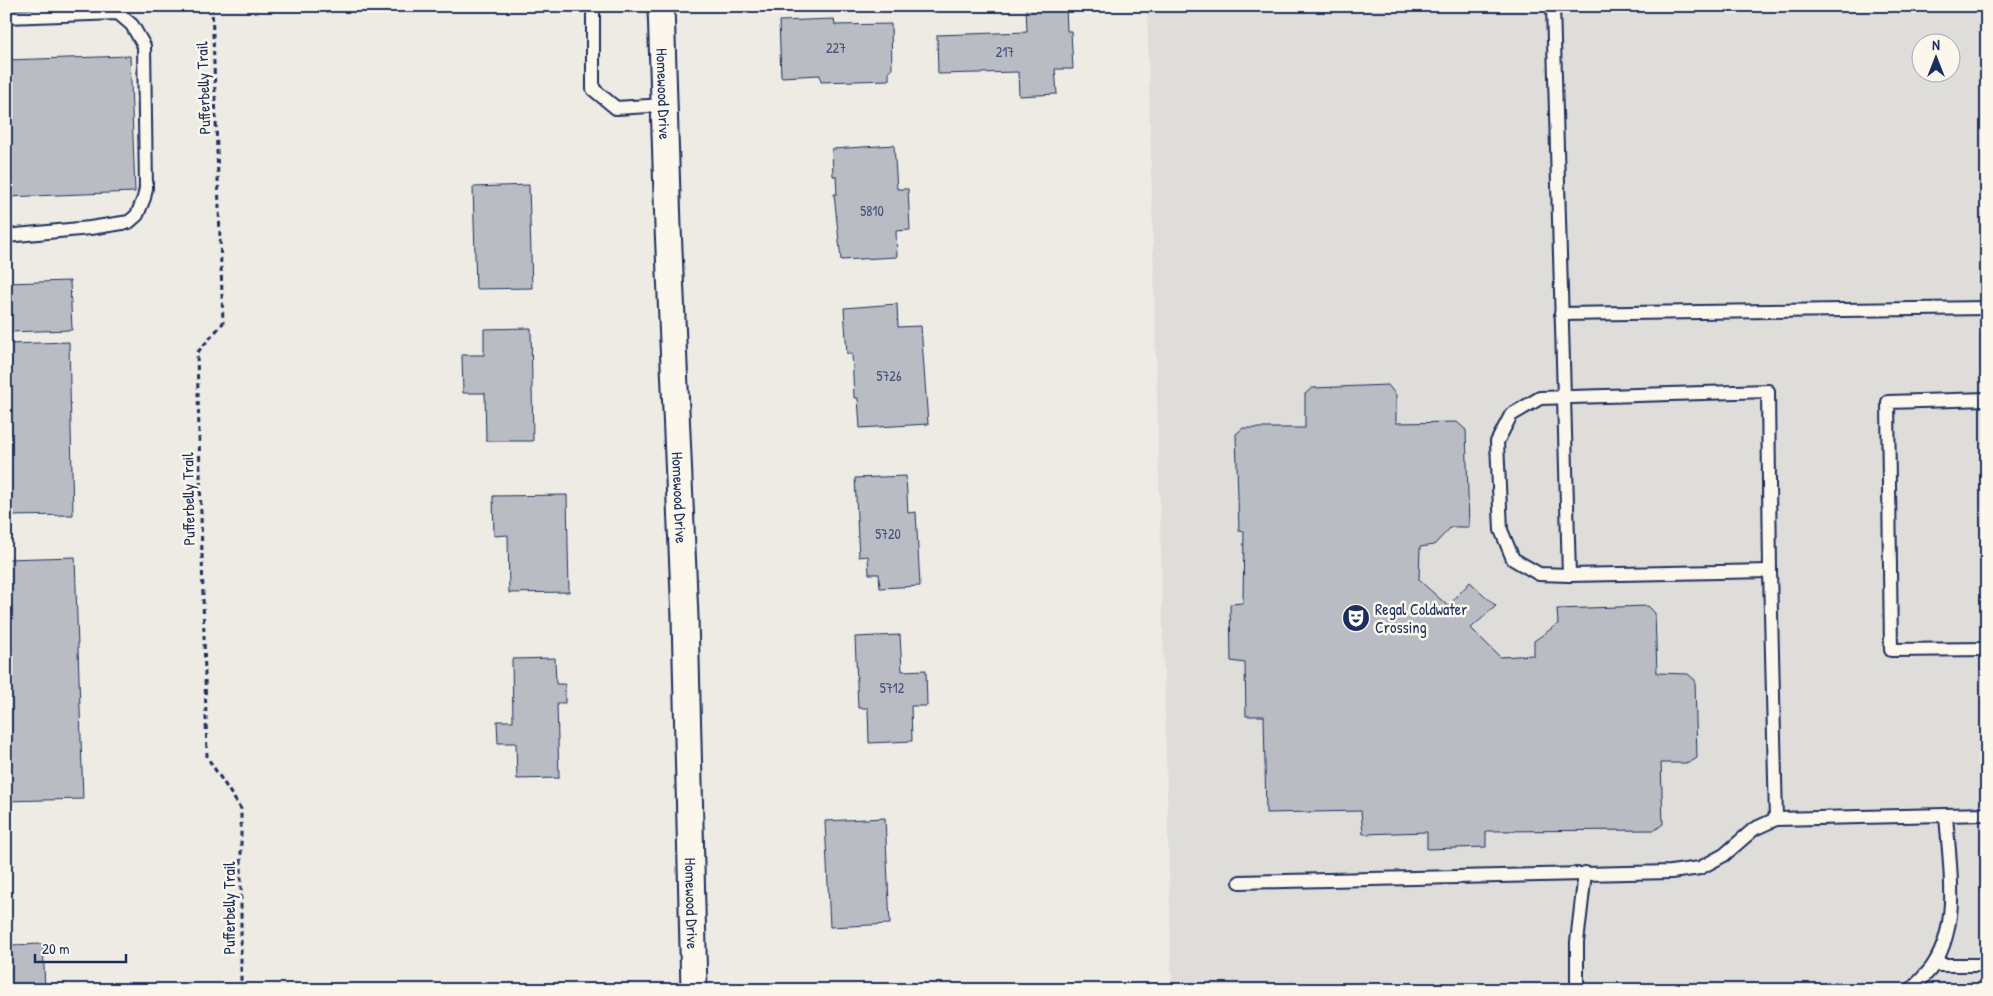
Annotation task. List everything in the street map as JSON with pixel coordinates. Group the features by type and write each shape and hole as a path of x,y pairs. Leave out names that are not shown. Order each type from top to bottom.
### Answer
{"street":[{"name":"Homewood Drive","path":"661,6 668,227 685,617 694,990"}],"lane":[{"path":"593,6 594,90 616,108 664,105"},
{"path":"1553,6 1569,575"},
{"path":"6,17 118,13 132,25 144,46 146,188 137,215 129,222 6,236"},
{"path":"1561,314 1987,308"},
{"path":"1770,571 1539,574 1513,558 1501,530 1497,442 1511,415 1540,398 1768,391 1776,819"},
{"path":"1987,398 1888,402 1891,650 1987,649"},
{"path":"1240,882 1670,872 1700,868 1724,855 1754,829 1776,819 1987,814"},
{"path":"1911,990 1934,965 1947,938 1951,906 1946,815"},
{"path":"1577,990 1577,942 1585,873"},
{"path":"1934,965 1987,966"}],"path":[{"name":"Pufferbelly Trail","path":"212,6 223,323 197,352 207,756 242,809 241,990"}],"shaded area":[{"path":"1147,6 1987,6 1987,990 1172,990"}],"building":[{"path":"1026,6 1066,6 1067,31 1071,31 1073,69 1055,69 1057,94 1019,96 1018,72 938,74 937,35 1027,32"},
{"path":"834,19 835,25 891,24 892,70 889,70 889,80 821,82 820,75 781,77 779,21"},
{"path":"130,56 135,192 6,197 6,60"},
{"path":"894,145 897,189 908,189 910,230 896,231 897,257 841,260 834,194 837,194 836,176 833,176 832,149"},
{"path":"529,185 532,288 476,289 473,187"},
{"path":"70,281 72,330 6,332 6,283"},
{"path":"897,304 898,327 921,326 928,424 860,428 858,398 854,398 852,354 847,354 844,308"},
{"path":"531,328 533,441 486,441 485,393 463,393 462,355 484,355 484,329"},
{"path":"69,342 73,515 6,516 6,344"},
{"name":"Regal Coldwater Crossing","path":"1388,385 1396,395 1396,423 1457,422 1466,430 1469,527 1451,527 1434,545 1420,547 1419,580 1448,606 1470,582 1496,606 1471,628 1500,657 1534,655 1534,641 1558,624 1557,609 1648,606 1655,613 1657,673 1688,674 1695,680 1697,758 1689,763 1661,763 1663,824 1655,830 1486,831 1486,847 1427,849 1427,832 1363,834 1361,811 1266,813 1264,716 1246,716 1245,663 1231,661 1230,604 1243,603 1244,531 1239,530 1236,434 1243,428 1305,428 1305,394 1312,388"},
{"path":"906,476 908,513 916,512 920,586 880,588 879,574 869,574 868,556 859,557 855,478"},
{"path":"567,495 569,592 509,593 508,535 494,536 493,496"},
{"path":"75,557 83,799 6,801 6,559"},
{"path":"900,635 902,671 926,670 927,706 911,706 912,741 869,743 868,708 858,708 855,637"},
{"path":"555,658 556,684 565,684 565,703 557,703 559,778 517,779 516,743 498,743 497,721 513,721 512,659"},
{"path":"885,818 890,924 830,927 825,821"},
{"path":"6,861 9,945 43,944 45,990 6,990"}],"place":[{"name":"Regal Coldwater Crossing","path":"1356,618"}]}
